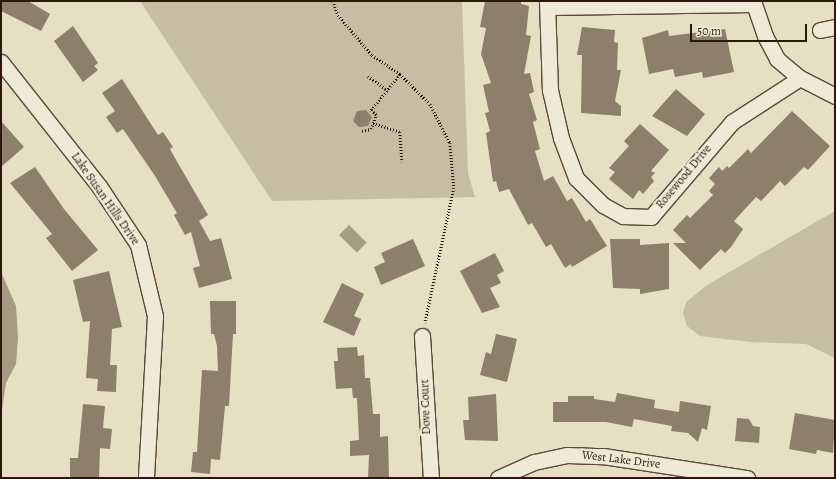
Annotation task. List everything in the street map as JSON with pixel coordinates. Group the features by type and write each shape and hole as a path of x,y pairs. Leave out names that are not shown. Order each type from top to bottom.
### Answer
{"street":[{"path":"548,4 754,3 778,59 800,78 835,96"},
{"name":"Rosewood Drive","path":"548,4 550,90 561,138 576,178 603,205 623,216 651,216 732,122 800,78"},
{"path":"820,30 835,27"},
{"name":"Lake Susan Hills Drive","path":"1,62 99,186 138,245 155,316 146,478"},
{"name":"Dove Court","path":"422,336 431,478"},
{"name":"West Lake Drive","path":"498,478 534,462 567,455 603,456 747,478"}],"path":[{"path":"333,1 338,15 372,55 400,74 417,89 441,120 450,143 454,164 450,214 422,336"},
{"path":"362,131 371,129 376,115 371,110 400,74"},
{"path":"368,76 387,90"},
{"path":"373,123 400,132 402,162"}],"shaded area":[{"path":"140,1 462,1 468,173 475,197 272,201"},
{"path":"835,211 835,358 806,344 750,342 700,336 687,326 683,313 686,302 707,285"},
{"path":"349,225 367,243 357,253 339,235"},
{"path":"1,272 16,306 18,338 16,364 6,383 1,417"}],"building":[{"path":"1,1 28,1 50,14 41,31 1,11"},
{"path":"485,1 521,1 521,4 529,6 526,35 531,36 524,74 530,73 534,92 529,94 537,120 533,122 540,149 535,151 544,181 553,176 567,201 572,198 586,222 590,219 607,246 572,267 571,264 565,268 551,244 546,247 532,223 528,225 509,189 499,192 496,181 493,182 486,133 490,131 485,113 489,112 483,85 491,83 481,54 486,28 480,27"},
{"path":"73,26 98,63 94,66 98,70 83,82 54,41"},
{"path":"582,27 615,30 614,42 618,43 617,70 621,70 615,101 621,106 621,116 581,113 582,55 577,55"},
{"path":"725,29 734,72 703,78 702,72 675,77 673,69 649,74 642,38 668,30 669,36"},
{"path":"122,79 158,135 163,132 173,147 170,149 208,215 199,221 210,241 221,238 232,279 199,288 193,268 200,266 191,232 185,235 174,215 177,213 155,176 123,129 117,133 106,117 115,111 102,93"},
{"path":"676,89 705,114 687,136 652,116"},
{"path":"366,110 372,117 368,126 359,127 353,121 357,111"},
{"path":"792,111 830,146 808,170 804,167 785,186 780,181 761,201 756,197 734,221 743,229 731,247 725,253 721,249 700,270 673,243 686,243 673,230 687,215 690,218 713,195 709,191 715,184 709,178 719,167 722,171 727,166 729,168 748,149 751,153"},
{"path":"1,121 24,147 1,167"},
{"path":"640,124 669,150 651,171 655,173 651,177 654,181 643,194 639,190 633,199 609,179 615,172 609,168 629,146 624,141"},
{"path":"35,167 64,209 98,250 72,271 46,238 52,234 10,183"},
{"path":"413,239 425,266 381,285 374,267 385,262 381,253"},
{"path":"610,239 640,239 640,245 669,243 669,289 640,294 640,289 613,288"},
{"path":"495,253 504,271 497,275 501,283 490,288 500,307 482,313 460,271"},
{"path":"109,271 122,327 112,329 110,365 117,365 116,392 97,391 98,379 86,378 90,321 83,322 73,280"},
{"path":"342,283 364,294 354,316 361,319 354,336 323,322"},
{"path":"210,301 236,301 236,334 233,334 229,406 225,406 220,460 211,459 210,474 191,472 193,452 197,452 202,370 218,371 217,346 214,334 211,334"},
{"path":"496,334 517,339 507,382 480,375 486,352 491,354"},
{"path":"357,347 358,356 364,355 365,378 370,378 373,414 380,414 380,437 388,436 389,478 368,478 369,455 350,456 350,441 359,440 357,398 353,398 352,388 336,389 334,361 338,361 337,348"},
{"path":"617,393 655,400 654,408 679,412 680,401 711,406 707,430 702,428 698,442 688,433 671,431 672,426 634,419 632,427 606,422 553,422 553,402 568,402 568,396 594,396 594,399 615,402"},
{"path":"496,394 498,441 465,440 463,420 469,420 468,397"},
{"path":"83,404 105,406 103,428 112,429 110,449 100,448 99,478 70,478 70,458 78,458"},
{"path":"795,413 835,420 833,453 817,450 816,454 789,449"},
{"path":"737,418 749,419 753,426 760,427 759,443 735,441"}]}
